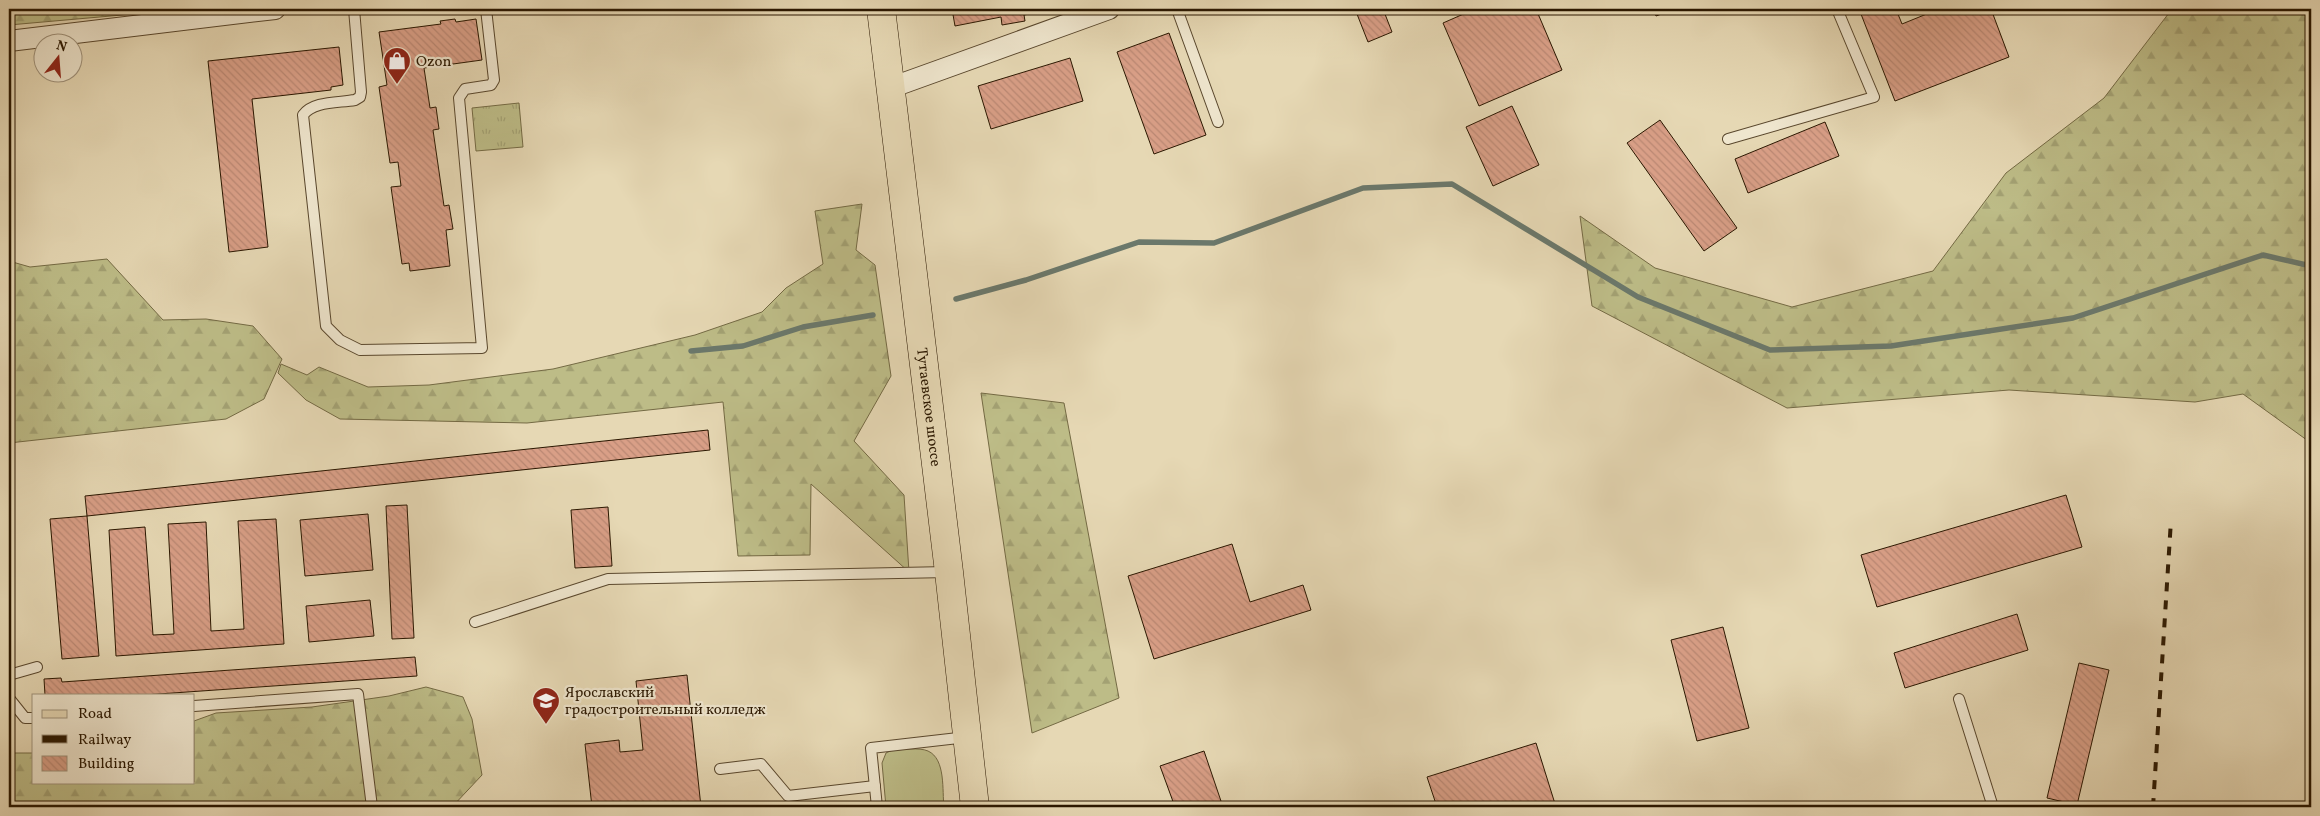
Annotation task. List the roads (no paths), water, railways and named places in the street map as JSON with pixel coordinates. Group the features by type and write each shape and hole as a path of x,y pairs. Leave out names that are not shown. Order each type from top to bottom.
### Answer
{"main road":[{"name":"Тутаевское шоссе","path":"881,9 949,572 975,807"}],"street":[{"path":"9,42 248,10 275,9"},
{"path":"890,88 1109,9"}],"lane":[{"path":"354,9 362,92 360,97 355,100 315,106 308,109 303,116 326,326 340,340 360,350 482,348 459,98 465,89 490,84 494,80 486,9"},
{"path":"1177,9 1218,122"},
{"path":"1728,139 1874,97 1837,9"},
{"path":"475,622 608,579 949,572"},
{"path":"9,675 37,667"},
{"path":"195,706 358,694 372,807"},
{"path":"9,698 26,718 32,718"},
{"path":"1959,699 1994,807"},
{"path":"877,807 871,748 967,737"},
{"path":"720,770 761,764 788,796 790,807"},
{"path":"788,796 875,786"}],"waterway":[{"path":"956,299 1026,280 1139,242 1214,243 1363,188 1452,184 1638,297 1770,350 1891,346 2073,318 2263,255 2311,266"},
{"path":"691,351 743,346 803,327 873,315"}],"railway":[{"path":"2153,807 2171,520"}],"place":[{"name":"Ozon","path":"397,85"},
{"name":"Ярославский градостроительный колледж","path":"546,725"}]}
